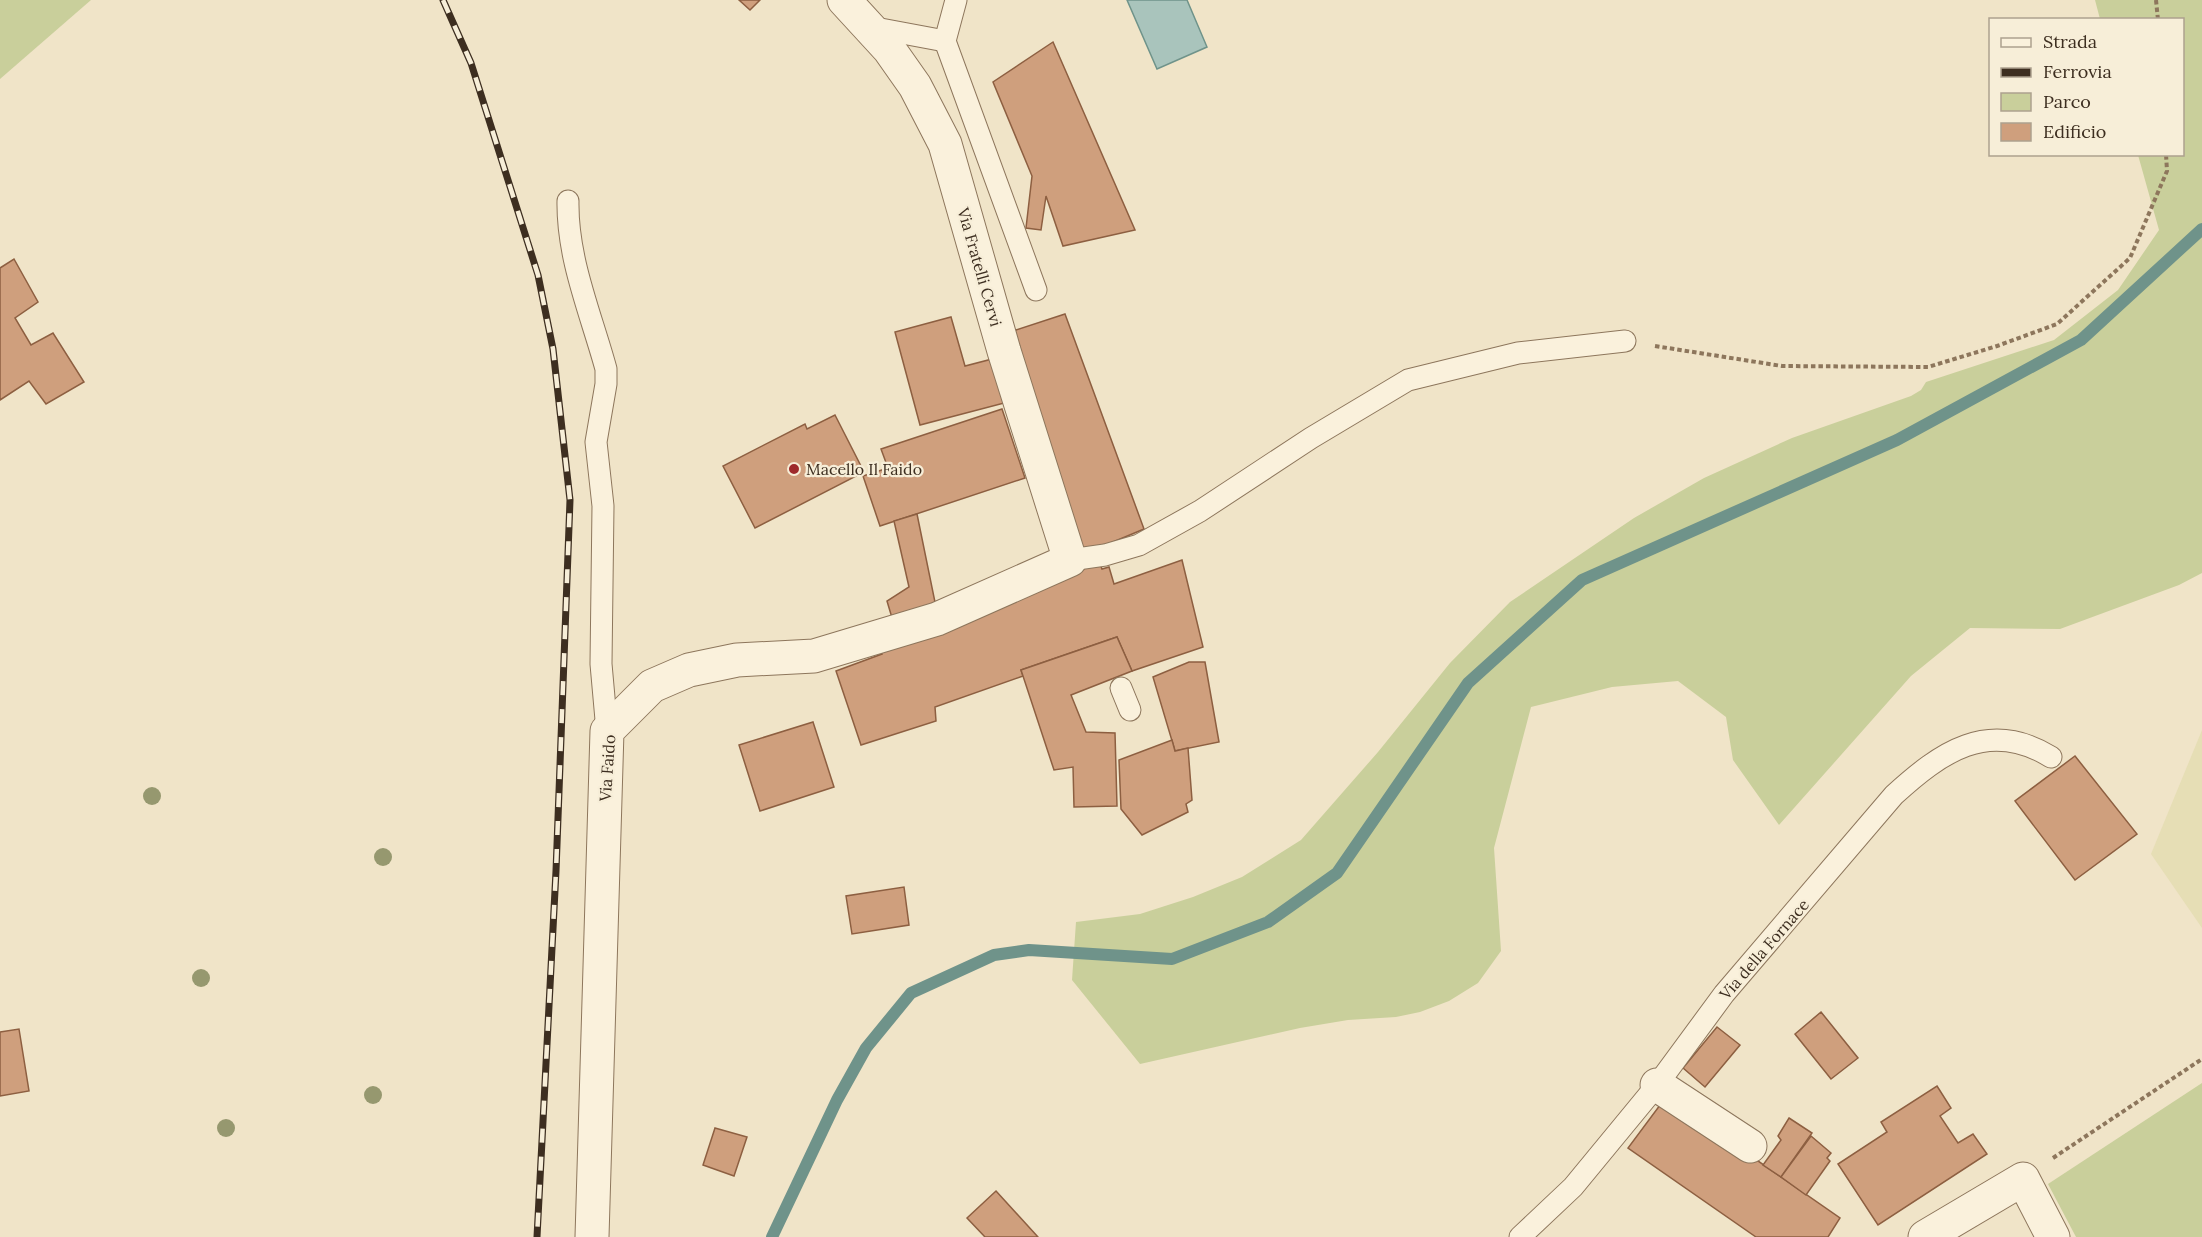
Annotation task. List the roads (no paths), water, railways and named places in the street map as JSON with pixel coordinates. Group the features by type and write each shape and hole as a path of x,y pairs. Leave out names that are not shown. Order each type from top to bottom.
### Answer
{"street":[{"name":"Via Fratelli Cervi","path":"844,0 870,27 915,86 945,144 1004,351 1070,560"},
{"name":"Via Faido","path":"592,1237 607,731 652,686 689,670 737,660 814,656 937,619 1070,560"},
{"path":"1658,1085 1750,1146"},
{"path":"1925,1237 2023,1179 2053,1237"}],"lane":[{"path":"956,0 945,40 1036,290"},
{"path":"870,27 945,40"},
{"path":"568,201 568,224 575,261 606,369 606,384 596,442 603,506 600,664 607,731"},
{"path":"1070,560 1105,555 1139,545 1200,511 1311,438 1408,380 1518,353 1625,341"},
{"path":"1121,688 1130,710"},
{"name":"Via della Fornace","path":"1520,1237 1573,1187 1658,1085 1724,994 1894,795 1932,762 1960,747 1996,741 2022,744 2051,757"}],"water":[{"path":"1127,0 1187,0 1207,47 1157,69"}],"waterway":[{"path":"772,1237 837,1100 866,1048 911,993 994,955 1029,950 1172,959 1268,922 1337,873 1468,683 1582,580 1897,440 2081,340 2202,229"}],"railway":[{"path":"443,0 471,63 538,275 553,349 570,500 556,871 537,1237"}],"place":[{"name":"Macello Il Faido","path":"794,469"}]}
